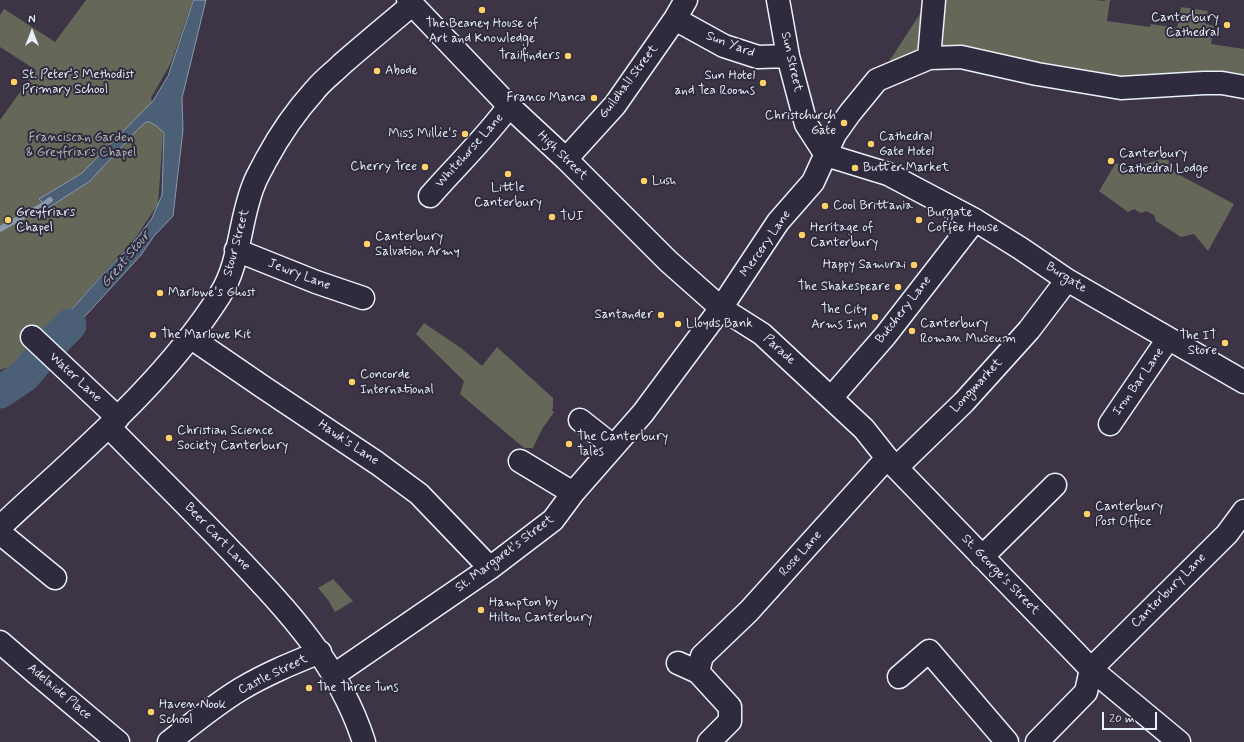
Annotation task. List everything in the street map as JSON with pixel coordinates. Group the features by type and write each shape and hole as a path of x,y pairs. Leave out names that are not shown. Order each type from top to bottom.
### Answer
{"street":[{"name":"Guildhall Street","path":"566,159 614,105 675,19 686,0"},
{"name":"Sun Street","path":"778,0 788,56 806,124 826,155"},
{"path":"929,58 934,0"},
{"name":"Stour Street","path":"0,527 114,423 142,394 190,337 221,293 234,266 236,250 254,184 292,116 316,88 410,2"},
{"name":"High Street","path":"410,2 509,106 566,159 638,232 721,308"},
{"name":"Sun Yard","path":"675,19 724,46 758,57 788,56"},
{"path":"826,155 835,134 877,80 929,58 961,57 1037,74 1121,88 1204,83 1222,83 1244,87"},
{"name":"Whitehorse Lane","path":"430,196 454,168 495,126 509,106"},
{"name":"Burgate","path":"826,155 888,174 975,220 1067,280 1244,382"},
{"name":"Mercery Lane","path":"721,308 778,222 813,182 826,155"},
{"name":"Butchery Lane","path":"831,398 885,336 975,220"},
{"name":"Jewry Lane","path":"236,250 316,282 363,298"},
{"name":"Longmarket","path":"892,463 964,402 1030,330 1067,280"},
{"name":"Parade","path":"721,308 762,334 831,398"},
{"name":"St. Margaret's Street","path":"334,675 490,568 553,520 613,446 643,413 721,308"},
{"name":"Water Lane","path":"32,337 114,423"},
{"name":"Hawk's Lane","path":"190,337 377,463 419,494 490,568"},
{"name":"Iron Bar Lane","path":"1110,424 1168,339"},
{"name":"St. George's Street","path":"831,398 864,429 892,463 1091,669 1179,742"},
{"path":"580,420 613,446"},
{"name":"Beer Cart Lane","path":"114,423 198,516 295,619 320,652 334,675 358,721 364,742"},
{"path":"520,461 573,494"},
{"name":"Rose Lane","path":"698,672 702,656 749,611 892,463"},
{"path":"982,557 1055,486"},
{"name":"Canterbury Lane","path":"1091,669 1227,534 1244,511"},
{"path":"0,533 55,578"},
{"name":"Adelaide Place","path":"0,642 118,742"},
{"path":"900,677 929,651 1007,742"},
{"name":"Castle Street","path":"169,742 216,705 241,689 269,674 320,652"},
{"path":"678,662 698,672 730,707 730,720 716,739"},
{"path":"1037,742 1086,692 1091,669"}],"green space":[{"name":"Franciscan Garden & Greyfriars Chapel","path":"86,0 193,0 171,63 151,98 156,111 162,119 163,135 158,204 137,236 45,340 24,362 0,370 0,120 36,70 0,47 0,15 4,9 55,42"},
{"path":"929,0 1110,0 1107,21 1150,27 1151,24 1177,28 1181,7 1208,11 1206,24 1214,26 1211,44 1244,49 1244,87 1167,86 961,57 877,80"},
{"path":"1164,158 1172,163 1174,172 1234,204 1208,251 1194,234 1181,237 1156,221 1154,215 1146,211 1141,213 1134,209 1128,212 1099,191 1116,163 1137,174 1142,165"},
{"path":"424,323 461,348 482,366 497,347 553,398 552,410 554,412 542,429 533,448 524,448 460,394 464,381 416,334"},
{"path":"333,579 353,601 335,612 328,600 318,588"}],"water":[{"path":"194,0 206,0 182,98 183,130 173,216 154,236 141,255 45,360 35,351 138,237 152,218 162,195 164,133 150,122 146,122 90,181 48,208 39,199 82,173 153,101 168,76"}],"waterway":[{"path":"0,229 50,200"},
{"name":"Great Stour","path":"0,392 24,376 70,325"}],"place":[{"name":"The Beaney House of Art and Knowledge","path":"482,10"},
{"name":"Canterbury Cathedral","path":"1227,25"},
{"name":"Trailfinders","path":"568,56"},
{"name":"Abode","path":"377,71"},
{"name":"St. Peter's Methodist Primary School","path":"14,82"},
{"name":"Sun Hotel and Tea Rooms","path":"763,83"},
{"name":"Franco Manca","path":"594,98"},
{"name":"Christchurch Gate","path":"844,123"},
{"name":"Miss Millie's","path":"465,134"},
{"name":"Cathedral Gate Hotel","path":"871,144"},
{"name":"Canterbury Cathedral Lodge","path":"1111,161"},
{"name":"Cherry Tree","path":"425,167"},
{"name":"Butter Market","path":"855,168"},
{"name":"Little Canterbury","path":"508,174"},
{"name":"Lush","path":"644,181"},
{"name":"Cool Brittania","path":"825,206"},
{"name":"TUI","path":"552,217"},
{"name":"Greyfriars Chapel","path":"8,220"},
{"name":"Burgate Coffee House","path":"919,220"},
{"name":"Heritage of Canterbury","path":"802,235"},
{"name":"Canterbury Salvation Army","path":"367,244"},
{"name":"Happy Samurai","path":"914,265"},
{"name":"The Shakespeare","path":"898,287"},
{"name":"Marlowe's Ghost","path":"160,293"},
{"name":"Santander","path":"661,315"},
{"name":"The City Arms Inn","path":"875,317"},
{"name":"Lloyds Bank","path":"678,324"},
{"name":"Canterbury Roman Museum","path":"912,331"},
{"name":"The Marlowe Kit","path":"153,335"},
{"name":"The IT Store","path":"1225,343"},
{"name":"Concorde International","path":"352,382"},
{"name":"Christian Science Society Canterbury","path":"169,438"},
{"name":"The Canterbury Tales","path":"569,444"},
{"name":"Canterbury Post Office","path":"1087,514"},
{"name":"Hampton by Hilton Canterbury","path":"481,610"},
{"name":"The Three Tuns","path":"309,688"},
{"name":"Haven Nook School","path":"151,712"}]}
